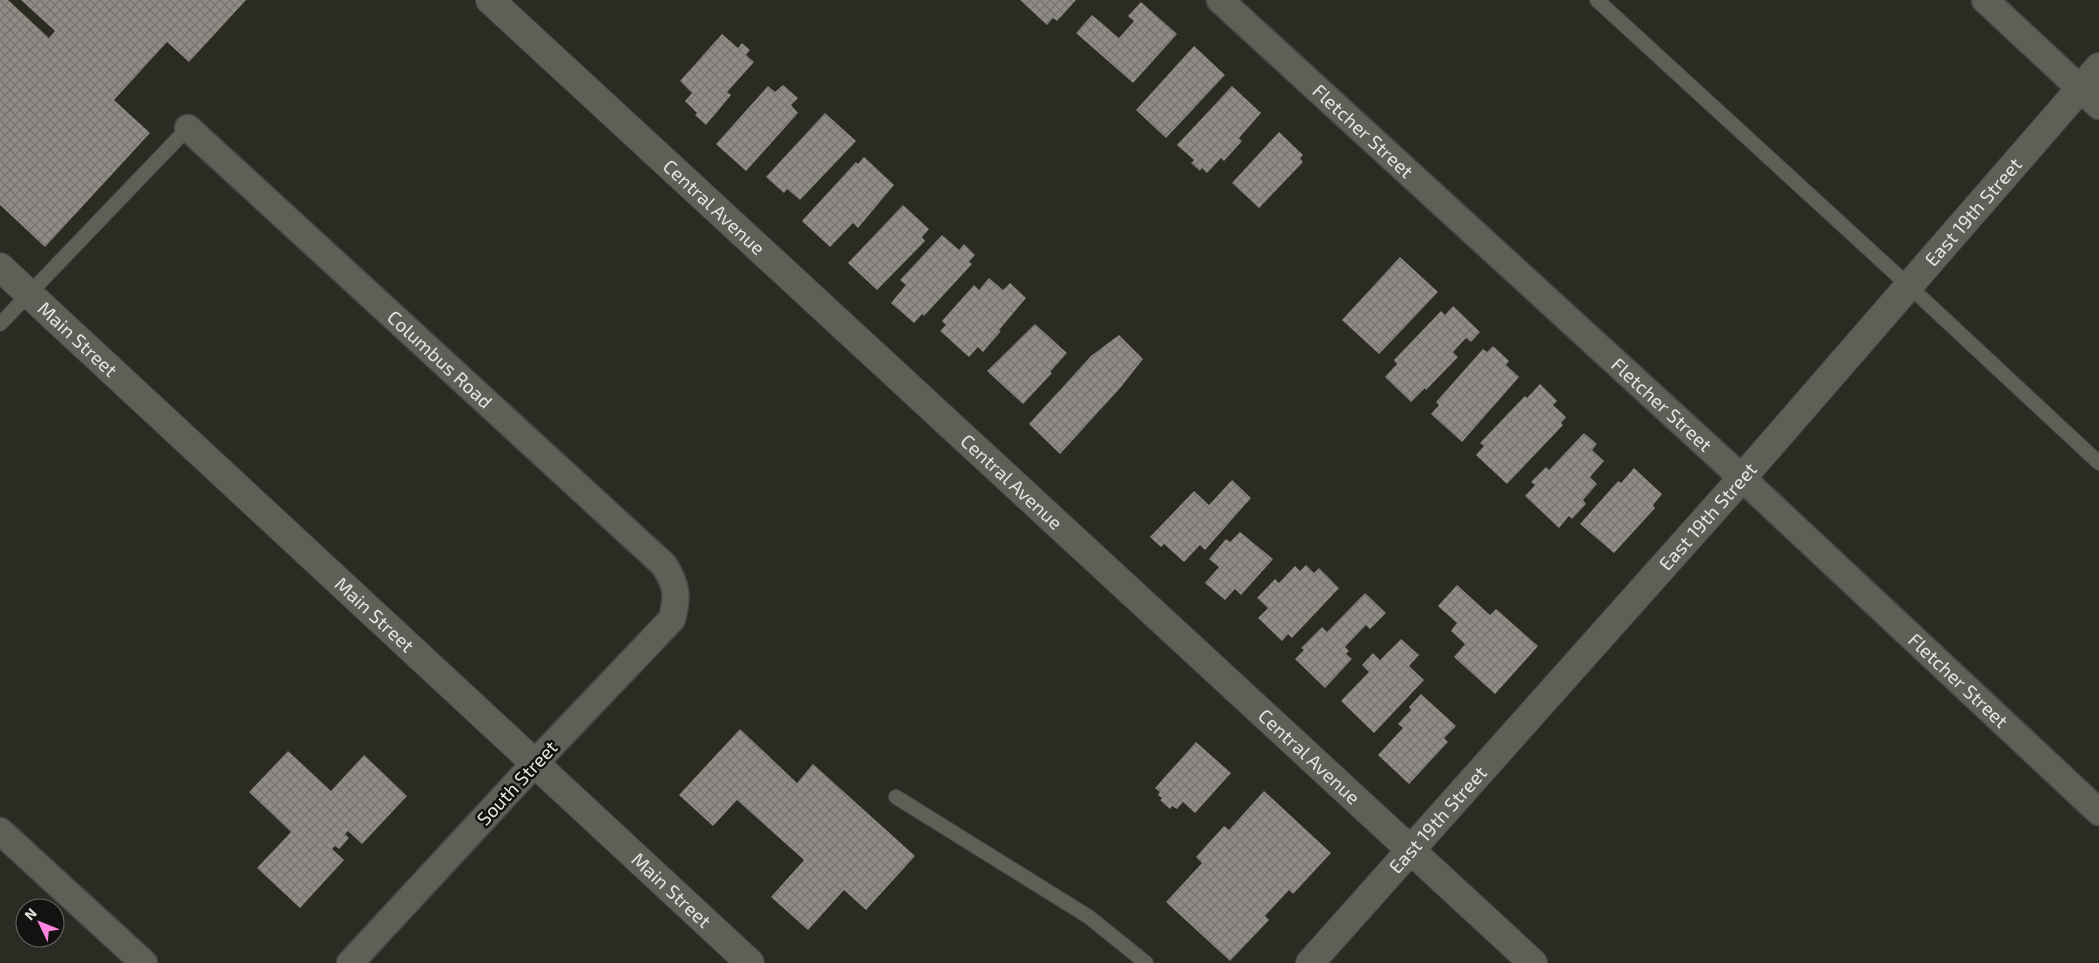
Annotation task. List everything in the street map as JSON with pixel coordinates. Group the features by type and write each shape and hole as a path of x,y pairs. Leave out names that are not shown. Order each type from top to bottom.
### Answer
{"street":[{"name":"Central Avenue","path":"490,0 1533,963"},
{"name":"Fletcher Street","path":"1220,0 1742,478 2099,812"},
{"path":"1985,0 2090,97"},
{"name":"East 19th Street","path":"1310,963 1742,478 1909,286 2090,97 2099,67"},
{"name":"Columbus Road","path":"188,128 664,565 674,582 676,600"},
{"name":"Main Street","path":"0,268 750,963"},
{"name":"South Street","path":"350,963 534,763 672,619 676,600"},
{"path":"0,831 144,963"}],"lane":[{"path":"1596,0 1909,286 2099,463"},
{"path":"0,324 188,128"},
{"path":"896,797 1089,917 1146,963"}],"building":[{"path":"0,0 8,0 49,38 55,31 21,0 246,0 189,62 167,42 114,100 150,133 45,247 0,205"},
{"path":"1020,0 1076,0 1057,21 1053,18 1047,25"},
{"path":"1141,2 1177,34 1133,83 1076,33 1092,15 1119,38 1134,21 1128,16"},
{"path":"722,34 738,48 742,43 750,50 746,55 754,62 727,92 731,95 706,125 695,115 697,113 685,101 692,93 680,81"},
{"path":"1194,46 1225,75 1166,138 1136,110"},
{"path":"783,85 798,98 791,105 798,113 746,171 716,144 768,86 775,92"},
{"path":"1232,86 1261,113 1239,138 1242,141 1224,161 1221,158 1207,173 1202,168 1200,171 1191,163 1194,160 1177,145"},
{"path":"825,113 856,141 800,200 787,189 784,193 766,177"},
{"path":"1279,132 1303,155 1300,158 1303,162 1259,208 1232,183"},
{"path":"864,157 894,185 858,228 853,223 830,247 802,221 856,162 858,164"},
{"path":"903,205 929,229 922,237 925,241 877,290 848,263"},
{"path":"942,235 959,250 964,244 975,255 969,262 972,264 924,316 922,314 914,323 891,303 906,285 900,280"},
{"path":"1400,257 1438,292 1379,354 1342,320"},
{"path":"989,278 1003,290 1010,283 1026,298 983,352 978,347 969,357 940,331 946,325 942,321 974,285 979,290"},
{"path":"1453,306 1480,332 1471,342 1466,338 1453,352 1458,357 1426,390 1425,388 1411,402 1385,377 1397,364 1394,360 1441,311 1445,315"},
{"path":"1035,324 1067,353 1050,372 1052,373 1023,404 987,371"},
{"path":"1119,335 1143,359 1121,387 1060,454 1029,424 1091,356"},
{"path":"1493,346 1509,361 1506,365 1519,377 1462,442 1431,414 1439,405 1436,402 1483,349 1487,352"},
{"path":"1540,384 1557,401 1553,405 1566,417 1561,423 1563,425 1507,484 1476,455 1484,446 1480,443 1525,396 1527,398"},
{"path":"1584,433 1597,444 1592,450 1604,461 1590,477 1597,484 1583,500 1586,504 1572,519 1569,516 1559,528 1525,496 1535,485 1531,482 1546,467 1549,470"},
{"path":"1634,468 1662,494 1653,505 1655,508 1614,553 1580,524 1618,481 1621,483"},
{"path":"1232,480 1251,498 1205,550 1200,545 1184,562 1164,544 1161,547 1150,537 1194,491 1209,505"},
{"path":"1240,532 1273,559 1241,595 1235,589 1225,600 1205,583 1219,567 1209,559 1226,539 1230,542"},
{"path":"1306,565 1314,573 1319,568 1339,588 1292,638 1288,634 1282,641 1258,618 1268,608 1257,598 1275,579 1279,583 1295,566 1300,571"},
{"path":"1457,585 1490,615 1496,609 1538,646 1495,694 1454,657 1465,644 1451,631 1457,623 1438,606"},
{"path":"1365,593 1386,613 1370,629 1366,625 1345,647 1349,651 1346,654 1352,659 1325,688 1295,659 1304,650 1301,648 1322,627 1327,632"},
{"path":"1401,639 1419,655 1409,666 1424,680 1374,733 1341,701 1369,672 1362,665 1373,653 1380,660"},
{"path":"1421,694 1456,726 1444,738 1448,742 1409,784 1378,755 1403,728 1398,724 1411,710 1409,707"},
{"path":"740,729 797,783 813,764 915,856 866,910 844,890 808,930 771,897 804,860 737,800 713,826 679,795"},
{"path":"1196,742 1231,773 1195,813 1183,802 1177,809 1172,806 1170,809 1160,800 1162,798 1158,795 1160,792 1155,788"},
{"path":"288,751 331,791 364,755 407,796 362,844 348,831 345,834 349,838 339,849 335,846 332,849 344,860 300,908 257,868 291,832 249,792"},
{"path":"1264,791 1331,853 1293,894 1289,890 1265,916 1269,920 1230,961 1166,902 1202,863 1196,857 1224,826 1229,830"}]}
